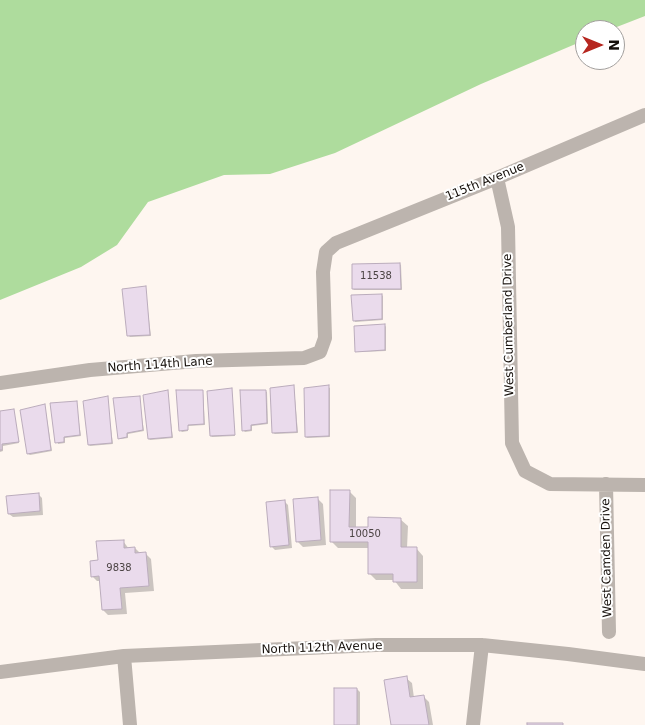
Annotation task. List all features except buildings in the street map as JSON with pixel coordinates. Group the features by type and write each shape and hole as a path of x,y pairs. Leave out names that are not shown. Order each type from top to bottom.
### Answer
{"street":[{"name":"115th Avenue","path":"320,352 325,338 323,272 326,252 336,243 497,178 645,115"},
{"name":"West Cumberland Drive","path":"497,178 508,228 512,443 525,471 550,484 606,484"},
{"name":"North 114th Lane","path":"0,383 90,370 196,361 304,358 320,352"},
{"path":"606,484 645,485"},
{"name":"West Camden Drive","path":"606,484 609,632"},
{"name":"North 112th Avenue","path":"0,672 124,656 376,645 482,645 645,664"},
{"path":"473,725 482,645"},
{"path":"124,656 130,725"}],"green space":[{"path":"0,0 645,0 645,16 625,24 625,20 575,20 575,44 481,84 335,153 270,174 224,175 148,202 117,245 81,267 0,300"}]}
